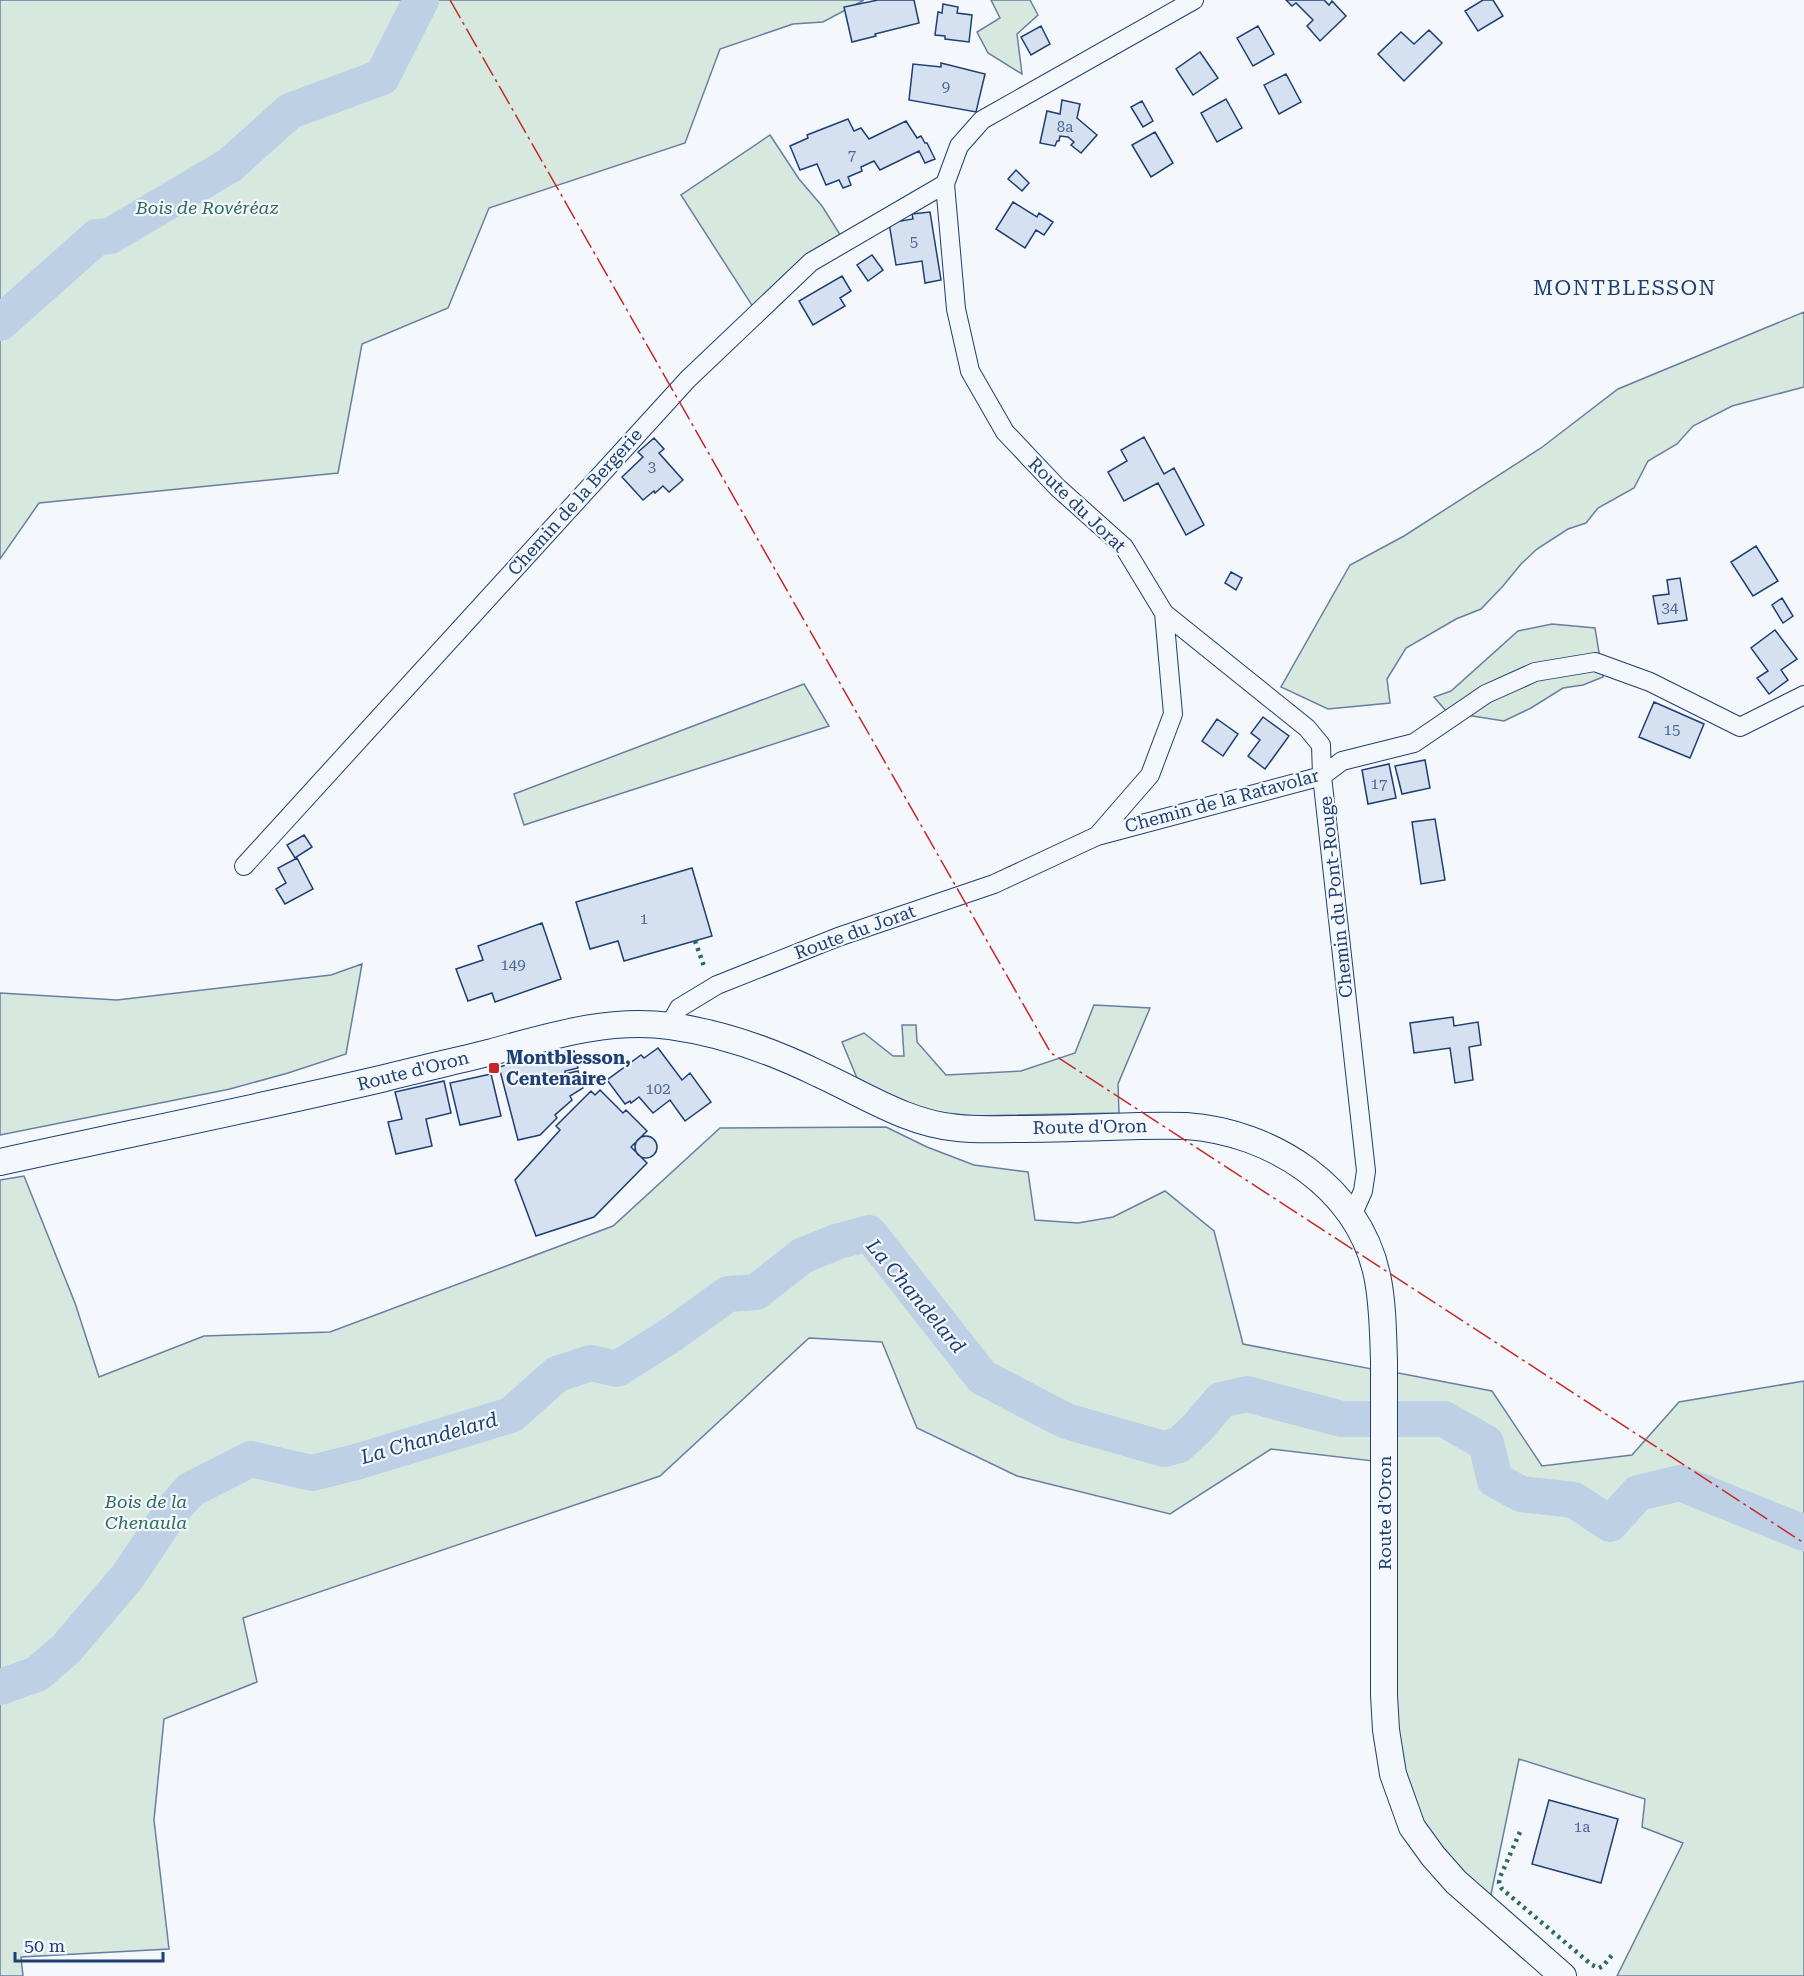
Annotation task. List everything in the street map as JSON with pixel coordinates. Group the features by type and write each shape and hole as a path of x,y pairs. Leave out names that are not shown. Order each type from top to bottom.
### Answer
{"main road":[{"name":"Route d'Oron","path":"0,1162 315,1094 567,1031 609,1025 642,1024 698,1031 780,1056 887,1107 931,1124 953,1128 1187,1126 1237,1135 1278,1151 1323,1181 1352,1216 1367,1243 1377,1275 1382,1313 1384,1384 1384,1695 1389,1755 1401,1799 1412,1827 1456,1882 1563,1976"}],"street":[{"name":"Route du Jorat","path":"669,1026 680,1008 717,985 838,937 994,884 1097,836 1150,775 1173,714 1164,612 1124,547 1057,487 1005,432 970,371 956,309 945,184 959,146 982,120 1194,0"},
{"name":"Chemin de la Bergerie","path":"244,866 688,378 811,262 945,184"},
{"name":"Chemin du Pont-Rouge","path":"1164,612 1307,728 1321,745 1322,776 1366,1171 1363,1191 1352,1216"},
{"name":"Chemin de la Ratavolar","path":"1097,836 1322,776 1342,761 1414,743 1486,694 1535,672 1595,663 1650,682 1740,727 1804,695"}],"green space":[{"name":"Bois de Rovéréaz","path":"0,0 864,0 823,22 793,24 720,49 685,143 489,208 448,308 362,344 338,473 39,503 0,559"},
{"path":"991,0 1030,0 1038,15 1017,34 1022,74 988,53 977,32 1000,18"},
{"path":"770,135 841,236 753,307 681,195"},
{"path":"1804,312 1804,387 1732,406 1693,426 1677,444 1648,461 1634,488 1598,508 1586,523 1568,529 1537,549 1481,609 1456,619 1406,648 1387,679 1390,703 1328,709 1281,687 1350,565 1404,536 1541,448 1618,389"},
{"path":"1552,624 1595,628 1603,677 1583,685 1563,688 1531,708 1504,721 1447,712 1434,697 1451,691 1518,631"},
{"path":"804,684 829,726 524,825 514,794"},
{"path":"362,964 346,1054 230,1089 0,1135 0,993 117,1000 331,975"},
{"path":"1094,1005 1150,1008 1118,1084 1119,1113 973,1116 929,1111 890,1096 857,1078 842,1042 864,1033 893,1056 904,1056 902,1025 916,1025 917,1042 946,1075 1021,1071 1075,1053"},
{"name":"Bois de la Chenaula","path":"886,1127 927,1147 974,1165 1028,1172 1035,1220 1078,1223 1113,1217 1165,1191 1214,1231 1243,1344 1372,1369 1373,1461 1271,1449 1170,1514 1017,1476 917,1428 882,1342 809,1338 660,1476 243,1618 257,1682 164,1719 154,1820 169,1949 21,1957 23,1976 0,1976 0,1180 24,1176 75,1303 99,1377 204,1336 330,1332 613,1226 720,1128"},
{"path":"1393,1372 1492,1391 1542,1466 1632,1455 1679,1402 1804,1381 1804,1976 1617,1976 1683,1843 1642,1827 1645,1799 1519,1759 1490,1899 1463,1873 1422,1821 1403,1777 1395,1729"}],"building":[{"path":"878,0 914,0 919,23 852,42 844,7"},
{"path":"1286,0 1324,0 1329,5 1332,1 1346,16 1320,41 1307,26 1313,20 1296,3 1292,6"},
{"path":"1483,0 1493,0 1503,16 1478,31 1465,11"},
{"path":"943,4 958,7 957,13 972,15 969,42 945,39 945,36 935,35 938,12 942,13"},
{"path":"1041,26 1050,44 1031,55 1021,37"},
{"path":"1258,26 1274,54 1253,66 1237,38"},
{"path":"1429,30 1442,43 1404,81 1378,54 1401,32 1414,44"},
{"path":"1200,52 1218,78 1193,95 1176,69"},
{"path":"941,63 985,74 976,112 909,100 913,64 941,67"},
{"path":"1286,74 1301,102 1279,114 1264,85"},
{"path":"1226,99 1242,128 1217,142 1201,113"},
{"path":"1062,100 1080,104 1077,118 1097,135 1081,153 1071,145 1074,142 1068,137 1060,136 1055,146 1040,143 1047,111 1060,114"},
{"path":"1142,101 1153,121 1143,127 1131,107"},
{"path":"848,119 854,131 861,128 869,139 906,121 917,138 921,136 927,143 935,159 925,163 919,151 880,170 874,161 861,167 862,171 848,177 851,185 843,188 839,180 826,185 817,164 800,170 790,146 808,138 807,135"},
{"path":"1155,132 1173,163 1151,177 1132,145"},
{"path":"1016,170 1029,183 1022,191 1008,179"},
{"path":"1013,202 1037,217 1039,213 1053,222 1044,235 1036,230 1025,248 996,229"},
{"path":"930,212 941,280 925,283 922,261 896,265 889,223 913,219 912,214"},
{"path":"872,255 883,270 868,281 857,265"},
{"path":"842,276 851,291 840,298 845,306 813,325 799,301"},
{"path":"1144,437 1164,474 1174,468 1204,525 1186,535 1158,483 1124,501 1108,472 1127,461 1121,450"},
{"path":"654,438 664,449 659,453 683,480 669,492 663,486 643,500 622,477 643,457 638,452"},
{"path":"1756,546 1778,581 1753,596 1731,562"},
{"path":"1231,572 1242,578 1236,590 1225,583"},
{"path":"1680,578 1687,620 1658,624 1653,596 1669,594 1667,580"},
{"path":"1782,598 1793,616 1783,623 1772,605"},
{"path":"1775,630 1797,659 1781,670 1788,680 1769,694 1757,678 1768,671 1751,648"},
{"path":"1654,702 1704,724 1690,758 1639,737"},
{"path":"1263,717 1289,736 1265,769 1248,756 1260,740 1251,733"},
{"path":"1217,719 1238,734 1223,756 1202,741"},
{"path":"1425,760 1430,788 1402,794 1395,766"},
{"path":"1389,764 1396,798 1368,804 1362,770"},
{"path":"1435,819 1445,880 1421,884 1412,822"},
{"path":"304,835 312,847 295,858 287,845"},
{"path":"297,858 313,889 285,904 276,889 286,883 278,868"},
{"path":"692,868 712,936 624,961 618,941 590,949 576,902"},
{"path":"542,923 561,979 495,1002 492,993 468,1001 456,969 483,960 478,946"},
{"path":"1453,1017 1454,1026 1478,1022 1481,1045 1469,1047 1473,1080 1455,1083 1450,1048 1414,1053 1410,1023"},
{"path":"658,1048 682,1080 690,1073 711,1102 685,1121 670,1100 653,1113 639,1097 625,1104 607,1080 641,1055 644,1058"},
{"path":"559,1051 560,1054 574,1051 578,1068 565,1071 565,1074 578,1071 583,1088 570,1096 572,1100 555,1115 557,1118 540,1135 518,1140 499,1067"},
{"path":"491,1074 501,1116 460,1125 450,1083"},
{"path":"444,1081 451,1113 426,1119 432,1146 396,1154 388,1122 402,1119 395,1092"},
{"path":"600,1090 623,1113 626,1110 647,1131 631,1147 647,1163 594,1217 536,1236 515,1180 560,1130 556,1126 591,1091 595,1095"},
{"path":"646,1136 654,1139 657,1147 654,1155 646,1158 638,1155 635,1147 638,1139"},
{"path":"1549,1800 1618,1819 1601,1883 1532,1864"}],"waterway":[{"path":"0,323 97,237 110,236 230,165 290,111 382,77 421,0"},
{"name":"La Chandelard","path":"0,1687 37,1674 66,1649 128,1576 171,1512 190,1490 251,1459 312,1473 511,1415 557,1374 591,1363 617,1369 671,1335 728,1294 756,1292 802,1256 836,1242 869,1233 982,1377 1066,1421 1164,1449 1179,1445 1221,1400 1247,1394 1342,1419 1444,1419 1486,1443 1495,1480 1521,1494 1574,1500 1610,1524 1638,1493 1680,1483 1804,1533"}],"hedge":[{"path":"695,941 705,969"},
{"path":"1520,1832 1500,1877 1499,1883 1502,1889 1592,1965 1599,1968 1612,1955"}],"power":[{"path":"450,0 1051,1053 1804,1543"}],"place":[{"name":"Montblesson, Centenaire","path":"494,1068"}],"district":[{"name":"MONTBLESSON","path":"1625,288"}]}
